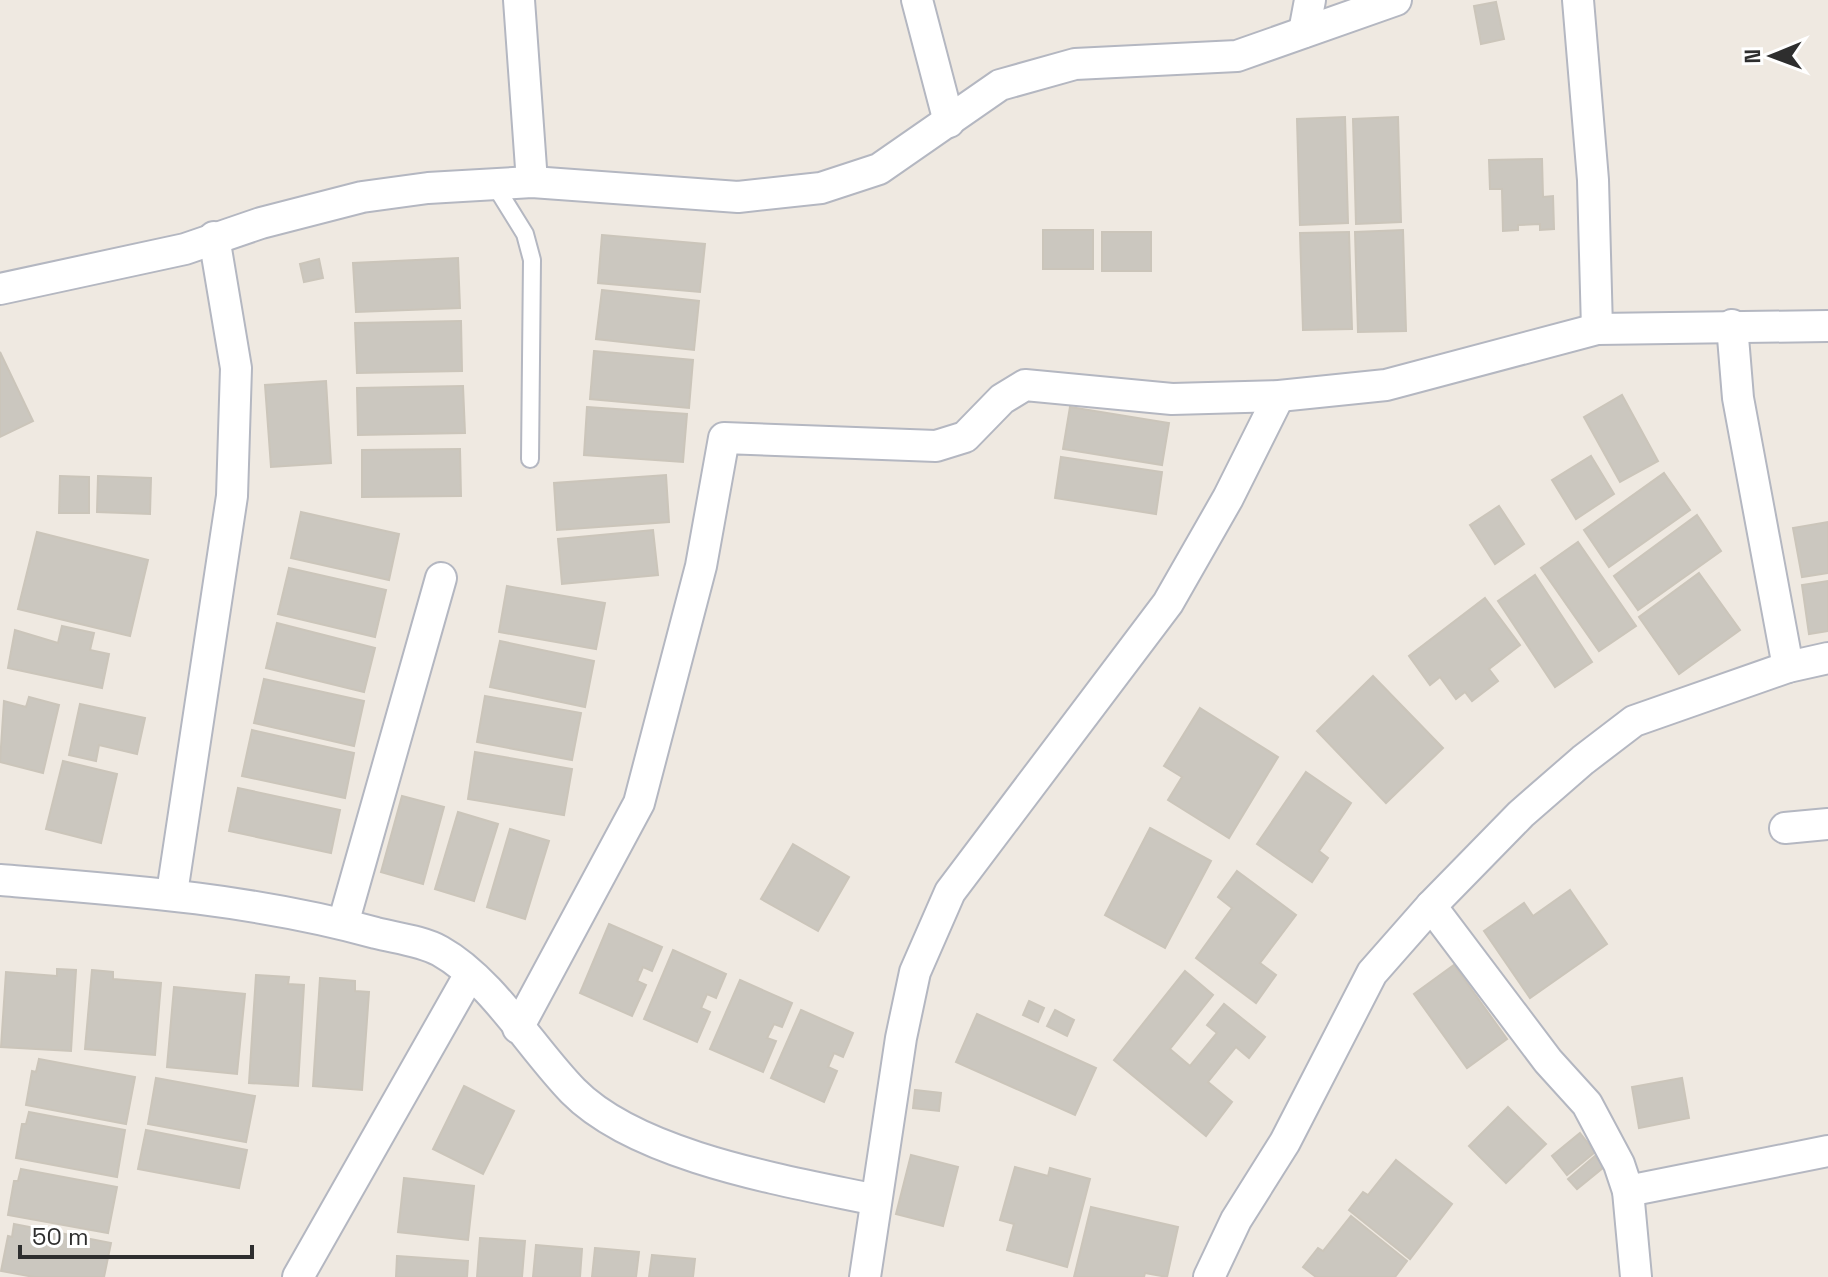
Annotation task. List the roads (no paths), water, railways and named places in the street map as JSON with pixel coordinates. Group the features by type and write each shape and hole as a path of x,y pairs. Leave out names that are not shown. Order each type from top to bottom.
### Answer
{"street":[{"path":"519,0 532,182"},
{"path":"917,0 949,122"},
{"path":"1304,32 1310,0"},
{"path":"0,289 185,249 214,237 362,197 532,182 738,197 821,188 879,169 1000,85 1075,64 1237,56 1396,0"},
{"path":"1578,0 1593,180 1597,329"},
{"path":"172,893 232,496 236,368 214,237"},
{"path":"1732,325 1738,398 1788,667"},
{"path":"518,1028 639,803 701,566 724,438 936,446 965,437 1002,399 1025,385 1172,399 1279,396 1386,385 1597,329 1828,326"},
{"path":"865,1277 915,972 950,892 1168,603 1228,498 1279,396"},
{"path":"343,924 441,578"},
{"path":"1209,1277 1236,1220 1285,1142 1372,973 1431,906 1521,814 1634,721 1788,667 1828,658"},
{"path":"1785,828 1828,824"},
{"path":"0,880 172,893 343,924 439,950 470,974 575,1093 638,1135 740,1171 876,1200"},
{"path":"1431,906 1548,1061 1587,1104 1619,1164 1628,1191 1636,1277"},
{"path":"298,1277 470,974"},
{"path":"1628,1191 1828,1151"}],"lane":[{"path":"494,184 525,234 532,260 530,459"}]}
